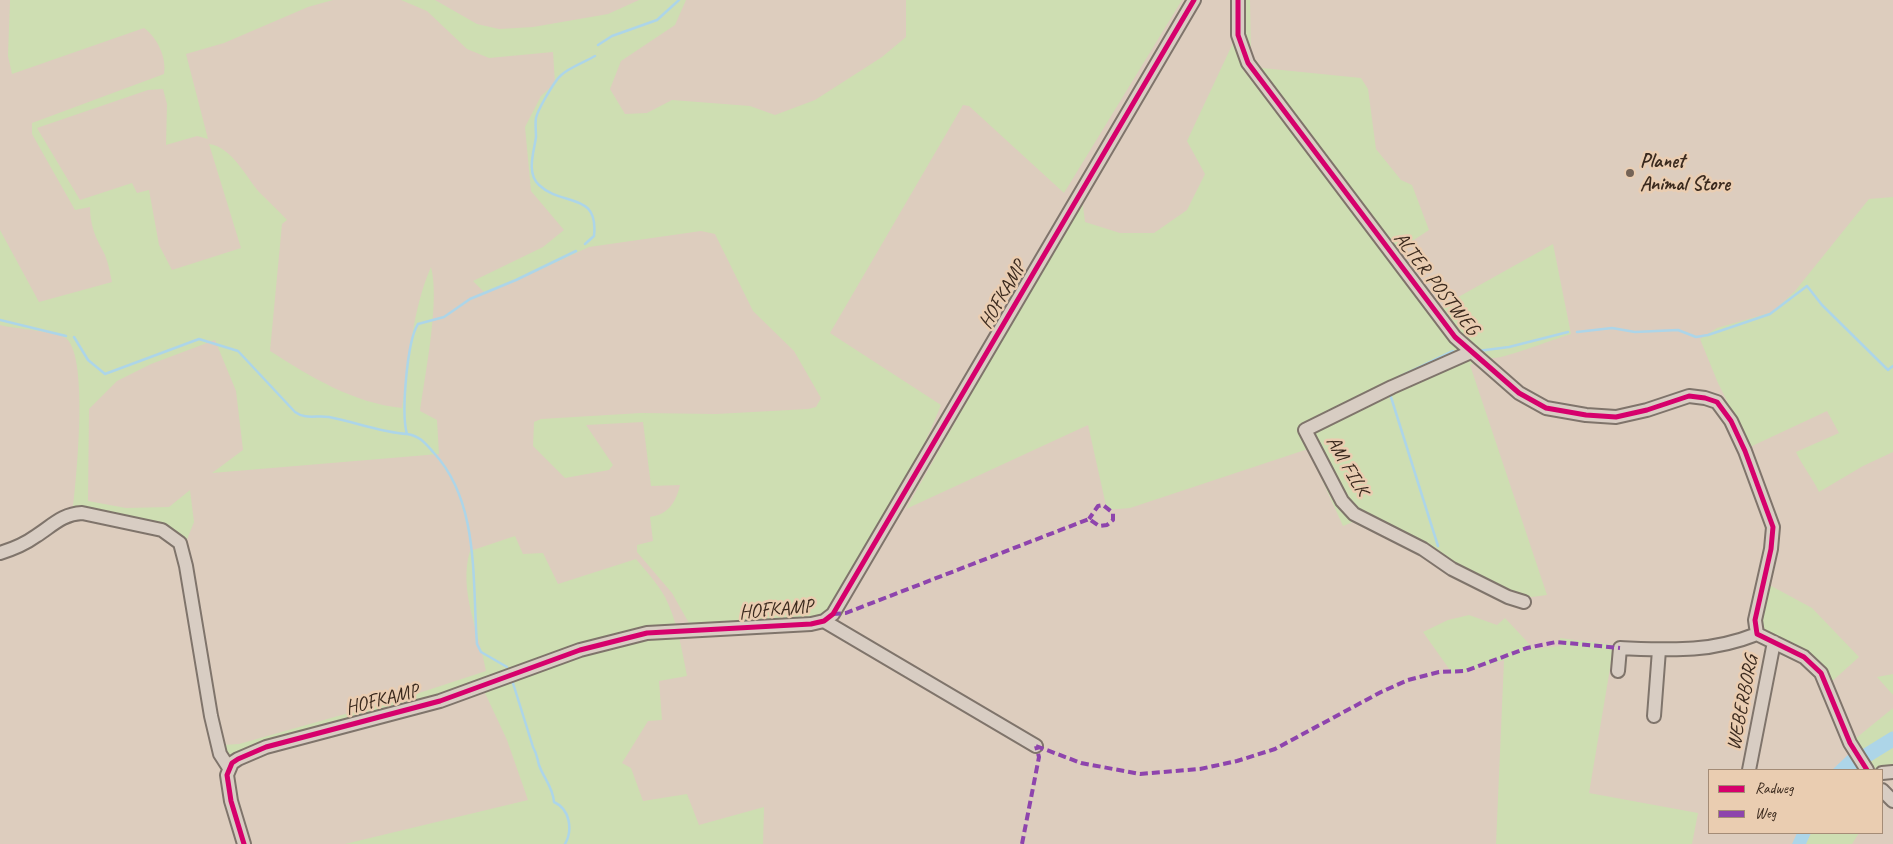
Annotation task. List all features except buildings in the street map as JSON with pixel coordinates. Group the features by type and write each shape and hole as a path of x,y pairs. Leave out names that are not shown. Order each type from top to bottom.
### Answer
{"street":[{"name":"HOFKAMP","path":"228,768 238,759 266,746 440,701 538,664 599,645 647,633 811,624 824,621 833,614 1194,0"},
{"name":"ALTER POSTWEG","path":"1238,0 1238,34 1248,63 1450,330 1471,352 1519,392 1546,408 1586,415 1616,417 1646,410 1689,396 1717,402 1731,421 1745,451 1773,527 1771,549 1755,620 1757,634"},
{"name":"AM FILK","path":"1471,352 1392,387 1305,430 1342,501 1354,514 1423,549 1452,569 1508,597 1524,602"},
{"path":"0,553 35,537 61,518 70,514 82,513 162,530 180,542 188,574 211,716 220,754 228,768 228,789 244,844"},
{"name":"HOFKAMP","path":"824,621 1036,746"},
{"path":"1618,671 1620,648 1703,650 1734,643 1757,634 1804,657 1821,673 1853,748 1865,767"},
{"name":"WEBERBORG","path":"1749,769 1774,642"},
{"path":"1654,716 1659,650"},
{"path":"1883,791 1893,801"}],"green space":[{"path":"10,0 333,0 308,7 224,43 186,54 208,139 197,136 166,145 167,104 163,89 148,90 37,128 80,200 132,183 137,193 149,190 159,245 172,270 241,248 209,144 225,151 238,163 259,192 287,220 282,224 270,351 317,379 366,401 402,408 415,318 431,267 434,299 433,318 420,411 437,420 439,454 212,473 243,450 236,391 215,340 151,364 117,381 89,409 88,501 126,508 169,507 190,490 194,522 186,542 177,533 73,508 77,471 79,417 77,365 72,347 64,337 51,333 0,325 0,230 39,302 112,282 109,266 94,230 90,207 75,210 32,134 32,123 164,74 165,68 157,42 144,28 12,74 8,56"},
{"path":"401,0 435,0 477,24 499,29 533,27 608,14 639,0 686,0 675,25 621,61 610,89 625,114 647,113 672,100 750,106 775,115 815,100 882,57 906,37 906,0 1182,0 1064,193 969,106 963,105 830,333 941,405 904,484 832,610 823,616 810,620 690,625 672,593 637,552 637,545 653,541 650,517 662,513 671,506 680,485 651,486 643,422 586,425 613,465 609,470 565,478 533,446 534,422 541,419 641,413 716,414 808,409 816,407 821,398 794,351 753,311 715,234 701,231 589,247 506,285 484,292 473,281 543,247 564,230 531,191 525,127 541,96 555,83 553,52 489,58 467,49 427,11"},
{"path":"1243,0 1250,0 1251,54 1262,68 1361,78 1368,89 1376,149 1401,180 1412,185 1429,230 1397,251 1250,58 1242,36"},
{"path":"1233,43 1243,70 1421,300 1477,362 1470,365 1547,595 1532,597 1510,593 1471,575 1445,555 1432,552 1367,516 1343,526 1308,449 1130,508 1107,510 1088,425 906,509 1082,198 1085,222 1120,233 1154,233 1187,210 1205,174 1187,141"},
{"path":"1893,197 1893,452 1863,466 1819,492 1796,452 1839,433 1827,411 1750,447 1718,383 1700,339 1717,328 1773,312 1795,291 1869,199"},
{"path":"1553,244 1571,334 1518,352 1493,358 1477,353 1470,348 1442,313 1444,305"},
{"path":"515,536 523,554 543,553 558,584 636,559 651,577 665,597 673,615 687,676 659,681 662,720 648,721 622,763 631,768 643,801 687,794 699,825 764,807 763,844 345,844 528,800 507,740 485,693 485,681 232,757 227,755 223,745 239,744 416,694 486,671 471,611 466,581 470,551"},
{"path":"1764,582 1812,608 1859,657 1828,685 1821,673 1757,634"},
{"path":"1469,615 1497,625 1505,618 1534,649 1560,646 1560,638 1614,645 1589,793 1698,813 1692,844 1496,844 1504,660 1466,672 1452,673 1423,632 1448,620"},
{"path":"1893,674 1893,695 1877,677"},
{"path":"1893,708 1893,736 1861,750 1850,743"},
{"path":"1893,745 1893,767 1875,769 1867,761"},
{"path":"1811,834 1858,834 1852,844 1806,844"}],"water":[{"path":"1851,752 1859,765 1853,769 1833,769"},
{"path":"1797,834 1811,834 1806,844 1792,844"}],"waterway":[{"path":"598,45 612,36 657,20 679,0"},
{"path":"585,244 594,236 594,222 591,212 585,206 548,192 539,185 533,175 532,162 536,137 536,118 548,93 564,73 595,56"},
{"path":"507,667 481,652 477,644 471,544 467,519 459,495 449,473 434,453 419,438 407,434 405,395 408,361 414,333 418,324 444,317 470,299 516,280 576,251"},
{"path":"1577,332 1612,328 1635,332 1678,330 1696,337 1708,335 1770,314 1807,286 1822,305 1888,370 1893,366"},
{"path":"0,320 66,336"},
{"path":"1478,351 1509,347 1568,332"},
{"path":"74,337 88,360 105,374 199,339 238,351 299,414 307,417 329,417 407,434"},
{"path":"1397,378 1453,351"},
{"path":"1390,394 1438,546"},
{"path":"512,680 543,775 550,787 554,802 567,815 569,833 565,844"},
{"path":"1845,769 1893,739"}],"marked path":[{"path":"833,614 846,613 1089,519 1099,526 1107,525 1113,520 1113,513 1103,505 1098,506 1089,519"},
{"path":"1036,746 1081,763 1140,774 1200,769 1237,761 1275,749 1381,692 1408,680 1439,672 1465,671 1527,648 1556,642 1620,648"},
{"path":"1022,844 1039,757 1036,746"}],"cycle path":[{"path":"244,844 231,801 227,775 232,763 266,747 440,701 580,650 647,633 811,624 824,621 833,614 1194,0"},
{"path":"1238,0 1238,35 1248,63 1455,337 1519,393 1546,408 1586,415 1616,417 1647,410 1689,396 1717,402 1731,421 1745,451 1773,527 1771,549 1755,620 1757,634 1804,657 1821,673 1850,743 1866,769"}],"place":[{"name":"Planet Animal Store","path":"1630,173"}]}
